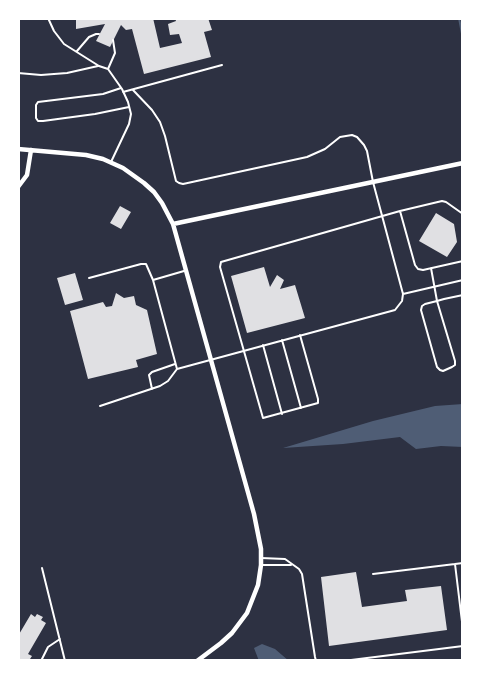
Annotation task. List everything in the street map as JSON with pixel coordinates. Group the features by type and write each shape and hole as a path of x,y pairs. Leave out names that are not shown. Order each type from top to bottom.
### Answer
{"street":[{"path":"18,149 86,155 111,162 134,175 154,192 173,224 254,514 261,558 254,599 242,621 221,644 197,661"},
{"path":"18,187 27,175 32,150"},
{"path":"173,224 463,163"}],"lane":[{"path":"48,18 64,44 99,66 108,69 123,92 131,114 129,124 111,162"},
{"path":"76,51 89,37 99,34"},
{"path":"108,69 115,53 113,40"},
{"path":"123,92 222,65"},
{"path":"18,73 41,75 67,73 99,66"},
{"path":"121,88 104,94 41,101 36,105 36,118 38,121 43,121 129,107"},
{"path":"100,406 160,386 168,381 177,369 395,310 402,301 403,294 367,151 361,140 352,135 340,137 325,149 307,157 183,184 176,181 160,122 133,90"},
{"path":"300,335 318,403 263,418 220,267 221,262 442,201 463,214"},
{"path":"400,211 415,265 418,268 423,270 463,261"},
{"path":"89,278 146,264 153,280 177,369"},
{"path":"431,268 437,301 455,361 455,365 443,371 437,367 422,306 425,304 437,301 463,295"},
{"path":"153,280 187,271"},
{"path":"403,294 463,280"},
{"path":"282,340 301,408"},
{"path":"263,345 282,414"},
{"path":"152,389 149,375 175,364"},
{"path":"261,558 285,559 302,574 316,661"},
{"path":"373,574 463,563"},
{"path":"261,565 293,564"},
{"path":"455,564 463,630"},
{"path":"42,568 65,661"},
{"path":"41,661 48,647 60,639"},
{"path":"342,661 463,646"}],"water":[{"path":"463,404 463,447 441,446 416,449 400,437 283,448 373,421 435,406"},
{"path":"262,644 275,649 289,661 259,661 254,648"}],"building":[{"path":"76,18 153,18 160,48 182,43 179,34 170,35 168,24 176,21 175,18 208,18 212,30 204,32 211,57 144,74 132,29 126,30 121,25 110,47 96,41 105,24 76,29"},
{"path":"120,206 131,212 121,229 110,223"},
{"path":"436,213 454,224 457,242 447,257 419,241"},
{"path":"264,267 270,287 277,275 284,280 280,289 295,285 305,318 247,333 231,276"},
{"path":"75,273 83,300 65,305 57,278"},
{"path":"116,293 124,298 134,296 136,305 147,310 157,354 136,360 138,367 88,379 70,311 103,302 106,307 112,306"},
{"path":"356,572 362,607 407,601 405,590 441,586 447,630 329,646 321,577"},
{"path":"31,614 35,617 37,614 43,617 41,620 46,623 28,654 32,656 30,659 35,661 18,661 18,636"}],"waterway":[{"path":"459,18 463,39"}]}
